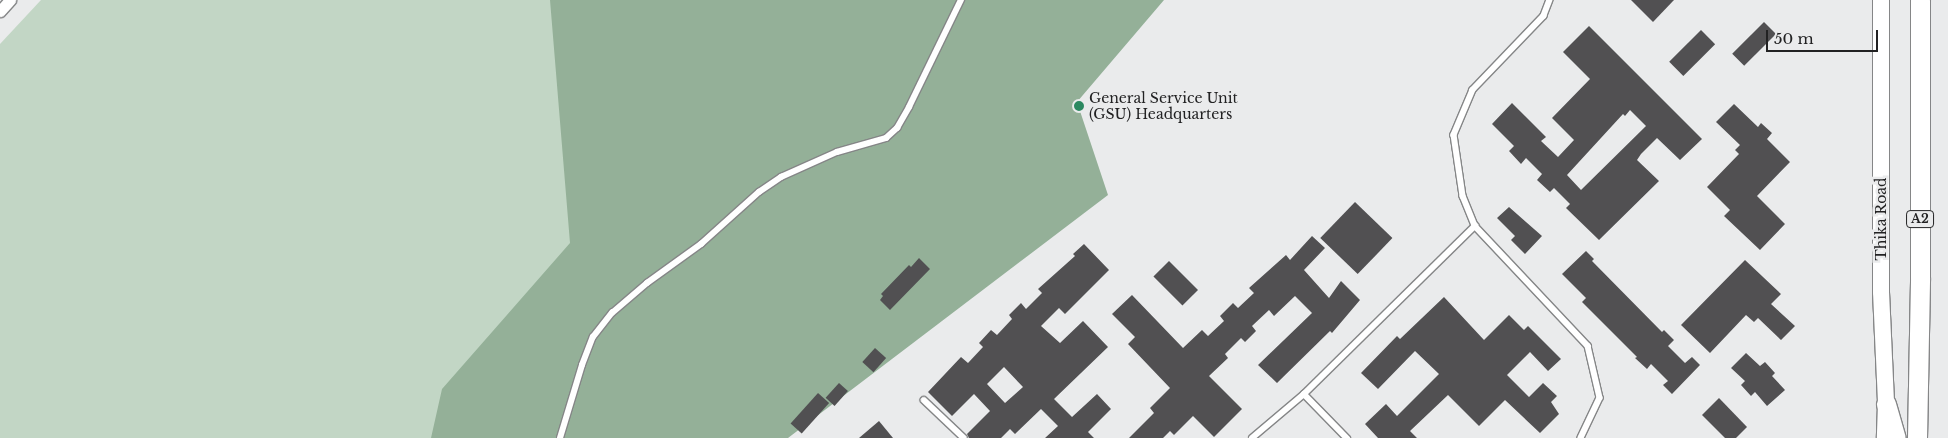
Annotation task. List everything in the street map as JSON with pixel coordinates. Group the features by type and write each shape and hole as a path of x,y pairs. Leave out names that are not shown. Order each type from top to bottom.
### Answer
{"highway":[{"name":"A2","path":"1917,438 1920,277 1920,0"},
{"path":"1886,404 1896,438"}],"main road":[{"name":"Thika Road","path":"1881,0 1881,292 1886,404 1885,438"}],"street":[{"path":"0,11 10,0"}],"lane":[{"path":"560,438 582,365 593,337 612,313 646,283 701,244 759,192 781,177 837,152 874,143 892,133 909,107 961,0"},
{"path":"1550,0 1544,16 1473,90 1454,135 1463,196 1475,226 1588,346 1600,398 1581,438"},
{"path":"1252,438 1304,394 1475,226"},
{"path":"1304,394 1347,438"},
{"path":"924,400 964,438"}],"green space":[{"path":"41,0 618,0 750,138 484,438 0,438 0,44"},
{"path":"550,0 1164,0 1077,102 1108,195 788,438 431,438 442,389 570,243"}],"building":[{"path":"1631,0 1674,0 1653,22"},
{"path":"1764,22 1776,34 1744,66 1732,54"},
{"path":"1589,26 1702,139 1680,160 1657,138 1637,160 1659,181 1599,240 1566,208 1570,204 1554,188 1550,192 1537,180 1542,174 1526,158 1521,164 1509,151 1514,146 1492,124 1512,103 1546,137 1541,141 1558,157 1574,140 1552,118 1590,79 1563,52","holes":["1630,110 1646,126 1581,190 1567,175 1623,114 1625,116"]},
{"path":"1701,30 1715,44 1683,76 1669,62"},
{"path":"1734,104 1758,127 1761,123 1772,133 1767,139 1790,162 1757,196 1785,224 1760,250 1724,216 1730,210 1707,187 1739,154 1735,150 1740,145 1716,122"},
{"path":"1355,202 1392,238 1358,274 1320,238"},
{"path":"1509,207 1542,236 1525,254 1511,240 1515,236 1497,218"},
{"path":"1312,236 1325,248 1304,270 1329,298 1341,281 1360,300 1332,333 1330,331 1277,383 1258,365 1312,313 1295,296 1274,316 1269,310 1252,326 1256,331 1245,342 1241,338 1225,354 1228,358 1209,376 1242,409 1214,437 1193,416 1174,435 1170,431 1163,438 1129,438 1154,413 1150,408 1170,388 1128,344 1135,337 1112,314 1132,295 1183,348 1202,330 1208,336 1224,321 1220,316 1233,303 1238,308 1254,293 1249,288 1286,255 1290,260"},
{"path":"1084,244 1109,270 1065,314 1059,308 1041,326 1060,343 1083,321 1108,347 1054,399 1072,417 1097,394 1111,409 1088,432 1094,438 1045,438 1058,426 1041,409 1015,434 1010,429 1001,438 969,438 967,434 990,411 974,394 952,416 928,392 961,357 968,363 983,347 979,343 991,330 997,335 1012,319 1009,315 1021,303 1026,309 1042,293 1038,289 1075,256 1073,254","holes":["1004,367 1023,387 1005,403 987,384"]},
{"path":"1586,251 1594,259 1592,261 1662,332 1664,330 1674,340 1668,346 1685,363 1692,357 1700,365 1672,394 1663,385 1668,381 1651,364 1647,369 1635,358 1637,357 1582,302 1586,298 1562,274"},
{"path":"919,258 930,269 890,310 880,300 883,296 881,294 909,265 911,267"},
{"path":"1745,260 1781,294 1771,304 1795,326 1781,340 1758,318 1754,322 1746,315 1710,353 1681,325"},
{"path":"1169,261 1198,290 1182,306 1153,277"},
{"path":"1444,297 1484,340 1509,315 1524,330 1528,326 1561,359 1548,371 1530,352 1507,375 1529,397 1543,383 1557,396 1551,402 1559,414 1540,433 1505,400 1479,426 1448,395 1410,431 1417,438 1378,438 1365,424 1386,404 1397,416 1439,374 1415,351 1378,389 1361,373 1397,336 1400,339"},
{"path":"875,348 886,358 873,372 862,362"},
{"path":"1746,353 1760,366 1765,362 1775,373 1772,376 1785,390 1767,406 1755,392 1751,396 1741,385 1745,381 1731,368"},
{"path":"839,383 848,391 835,406 826,398"},
{"path":"818,393 829,403 802,434 791,423"},
{"path":"1719,398 1747,427 1736,438 1725,438 1702,415"},
{"path":"879,421 893,438 859,438"}],"place":[{"name":"General Service Unit (GSU) Headquarters","path":"1079,106"}]}
